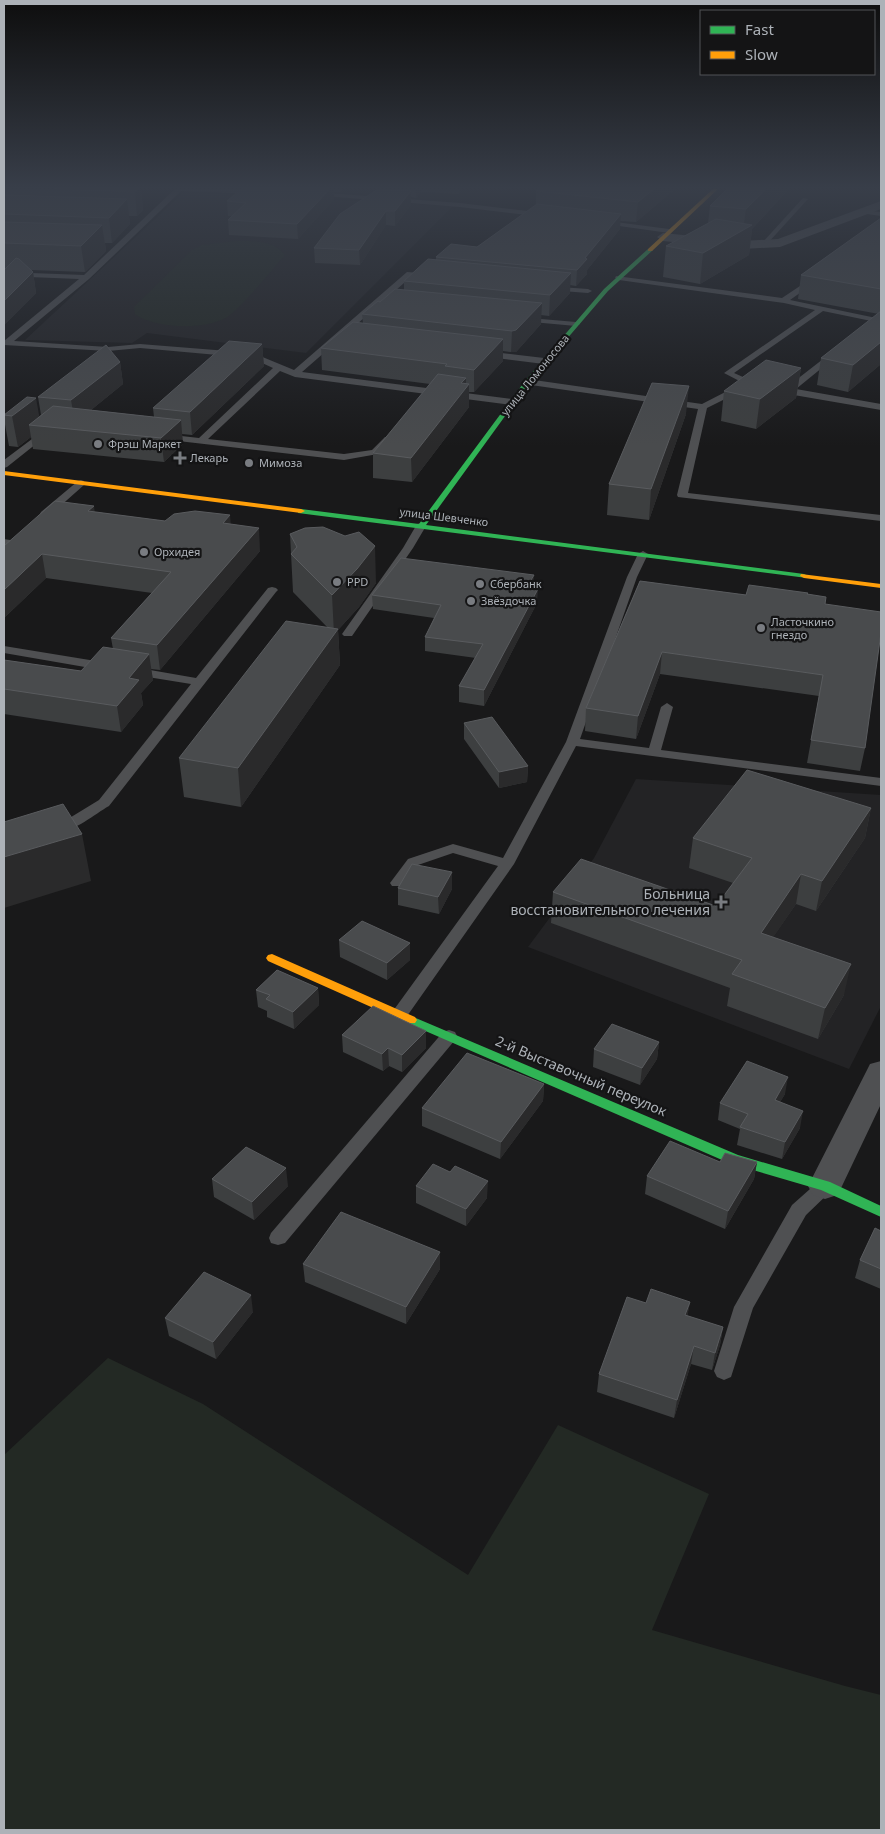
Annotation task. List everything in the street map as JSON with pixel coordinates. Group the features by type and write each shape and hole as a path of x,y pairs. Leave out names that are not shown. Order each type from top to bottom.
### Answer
{"street":[{"name":"улица Ломоносова","path":"420,526 527,382 576,324 623,275"},
{"name":"улица Шевченко","path":"4,472 881,586"},
{"name":"2-й Выставочный переулок","path":"272,958 399,1016 734,1159 825,1186 881,1212"},
{"path":"825,1186 881,1072"}],"lane":[{"path":"20,275 86,277"},
{"path":"5,343 88,275"},
{"path":"295,374 409,275"},
{"path":"416,275 440,277"},
{"path":"784,302 819,275"},
{"path":"619,278 784,302 875,322"},
{"path":"538,286 588,291"},
{"path":"376,303 386,304"},
{"path":"821,309 728,374 757,385 881,407"},
{"path":"513,318 576,324"},
{"path":"337,337 347,338"},
{"path":"5,343 108,349 140,346 184,348 253,356 295,374 432,394 512,402"},
{"path":"788,390 846,343"},
{"path":"93,361 108,349"},
{"path":"473,353 544,362"},
{"path":"201,441 279,367"},
{"path":"527,382 703,407 757,385"},
{"path":"703,407 682,495 881,518"},
{"path":"4,465 53,426 36,424"},
{"path":"158,436 344,458 375,452 395,432"},
{"path":"38,520 81,483"},
{"path":"348,634 408,548 420,526"},
{"path":"399,1016 507,864 572,742 632,577 643,554"},
{"path":"40,832 68,826 104,803 272,590"},
{"path":"4,649 198,682"},
{"path":"654,752 667,707"},
{"path":"572,742 881,782"},
{"path":"397,883 413,862 453,848 507,864"},
{"path":"278,1238 449,1036"},
{"path":"724,1371 744,1308 799,1210 825,1186"}],"shaded area":[{"path":"95,275 384,275 306,353 147,333 132,343 25,340"},
{"path":"167,275 268,275 230,315 209,324 182,326 155,323 135,314 134,307"},
{"name":"Больница восстановительного лечения","path":"636,779 881,795 881,1006 849,1069 528,947 594,858"},
{"path":"108,1358 203,1404 468,1575 558,1425 709,1494 652,1630 881,1695 881,1830 4,1830 4,1455"}],"building":[{"path":"4,275 30,275 4,301"},
{"path":"411,275 569,275 550,295 404,281"},
{"path":"801,275 881,275 881,289"},
{"path":"395,289 542,303 516,330 512,331 362,314"},
{"path":"881,311 881,342 853,365 821,358"},
{"path":"353,322 503,339 474,370 445,366 447,364 321,348"},
{"path":"229,341 262,344 190,412 153,408"},
{"path":"106,345 120,362 71,400 38,397"},
{"path":"766,360 801,368 760,399 724,391"},
{"path":"438,374 466,378 461,383 469,384 411,458 373,453"},
{"path":"652,383 689,386 651,489 609,484"},
{"path":"27,397 36,398 12,416 4,415"},
{"path":"53,406 181,420 161,438 29,425"},
{"path":"55,501 94,506 88,511 165,521 174,514 195,511 230,515 223,523 259,528 157,645 111,638 171,572 42,554 4,590 4,546"},
{"path":"323,527 345,536 359,532 375,546 357,569 332,595 291,554 297,547 290,534 305,528"},
{"path":"401,558 534,575 527,587 538,589 484,690 459,686 483,644 425,637 441,605 372,595"},
{"path":"640,581 746,595 749,585 808,593 826,597 825,604 881,612 881,633 865,748 811,740 823,675 662,652 638,716 586,708"},
{"path":"286,621 338,629 238,768 179,758"},
{"path":"103,647 149,654 129,678 139,680 117,706 4,689 4,660 81,671"},
{"path":"492,717 528,766 499,772 464,723"},
{"path":"747,770 871,808 822,881 801,874 761,933 851,964 825,1008 732,974 742,960 553,892 581,859 716,906 752,858 693,838"},
{"path":"63,804 82,834 4,857 4,822"},
{"path":"412,864 452,872 438,897 398,888"},
{"path":"362,921 410,943 387,963 339,940"},
{"path":"277,970 318,988 293,1012 266,999 270,995 256,990"},
{"path":"373,1006 426,1031 402,1055 388,1048 382,1054 342,1035"},
{"path":"612,1024 659,1042 642,1068 594,1049"},
{"path":"467,1053 544,1084 501,1142 422,1108"},
{"path":"747,1061 788,1077 775,1100 803,1111 785,1142 740,1127 748,1114 720,1103"},
{"path":"670,1141 720,1162 725,1153 757,1162 728,1211 647,1176"},
{"path":"246,1147 286,1168 252,1202 212,1179"},
{"path":"433,1164 450,1172 455,1166 488,1181 466,1209 416,1186"},
{"path":"341,1212 440,1252 406,1307 303,1264"},
{"path":"875,1228 881,1231 881,1269 860,1260"},
{"path":"204,1272 251,1295 213,1342 165,1318"},
{"path":"651,1289 690,1302 685,1315 723,1327 715,1353 694,1346 677,1400 599,1374 627,1297 646,1303"}],"traffic: fast":[{"path":"421,526 527,382 606,290 623,275"},
{"path":"301,511 804,576"},
{"path":"411,1020 734,1159 825,1186 881,1212"}],"traffic: slow":[{"path":"4,473 301,511"},
{"path":"804,576 881,586"},
{"path":"272,958 411,1020"}],"place":[{"name":"Фрэш Маркет","path":"98,444"},
{"name":"Лекарь","path":"180,458"},
{"name":"Мимоза","path":"249,463"},
{"name":"Орхидея","path":"144,552"},
{"name":"PPD","path":"337,582"},
{"name":"Сбербанк","path":"480,584"},
{"name":"Звёздочка","path":"471,601"},
{"name":"Ласточкино гнездо","path":"761,628"},
{"name":"Больница восстановительного лечения","path":"721,902"}]}
